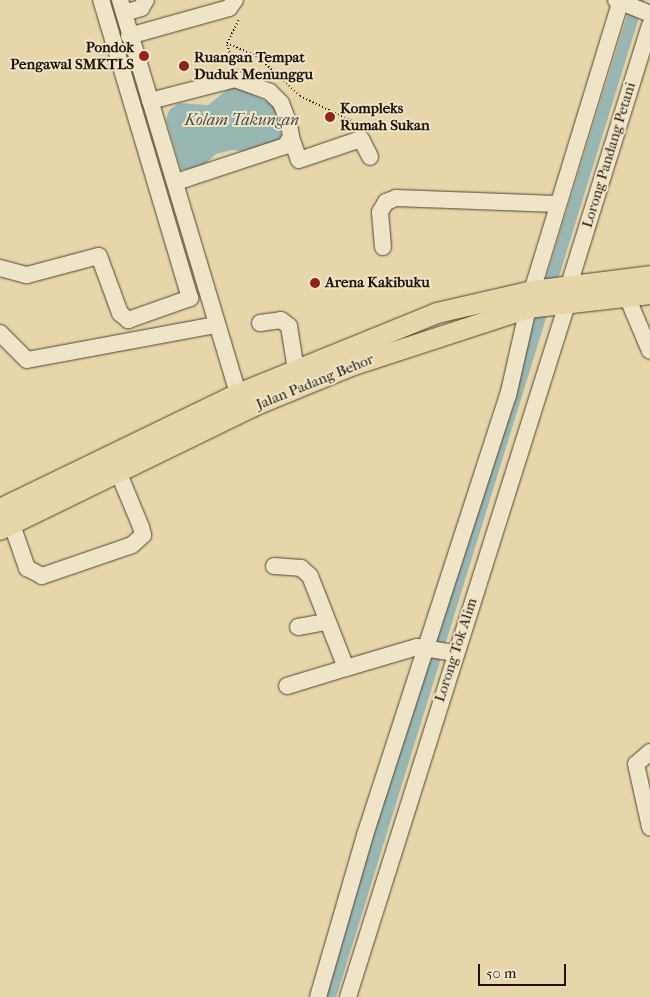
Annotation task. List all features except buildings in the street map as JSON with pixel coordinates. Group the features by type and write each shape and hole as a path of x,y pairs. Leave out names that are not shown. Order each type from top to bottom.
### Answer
{"main road":[{"name":"Jalan Padang Behor","path":"568,295 628,298 650,280"},
{"name":"Jalan Padang Behor","path":"6,528 119,474 296,370 437,313 531,302 650,280"},
{"name":"Jalan Padang Behor","path":"0,509 246,400 360,363 531,302"}],"street":[{"path":"0,268 27,275 94,255 104,259 120,313 128,320 188,302 191,292 148,166 101,0"},
{"path":"146,0 141,8 122,6 129,36 176,182 215,325 246,400"},
{"path":"129,36 229,8 235,0"},
{"path":"318,997 508,396 557,204 620,2 650,17"},
{"name":"Lorong Pandang Petani","path":"568,295 650,17"},
{"path":"150,101 235,79 255,84 282,103 299,160 360,139 370,157"},
{"path":"176,182 285,146 291,137"},
{"path":"148,166 168,158"},
{"path":"384,246 380,212 386,202 396,198 557,204"},
{"name":"Lorong Tok Alim","path":"348,997 452,652 568,295"},
{"path":"628,298 650,351"},
{"path":"260,323 281,320 289,326 296,370"},
{"path":"0,333 27,360 215,325"},
{"path":"6,528 27,568 42,576 132,546 142,535 142,527 119,474"},
{"path":"274,566 306,571 346,668"},
{"path":"298,627 327,622"},
{"path":"287,686 428,646 452,652"},
{"path":"644,755 650,827"}],"path":[{"path":"235,73 227,43 239,17"},
{"path":"227,43 258,57 300,96 362,126"}],"water":[{"name":"Kolam Takungan","path":"233,85 274,105 283,141 247,152 232,150 216,154 203,166 181,170 166,120 169,110 179,103 208,105"}],"waterway":[{"path":"330,997 638,0"}],"place":[{"name":"Pondok Pengawal SMKTLS","path":"144,56"},
{"name":"Ruangan Tempat Duduk Menunggu","path":"184,66"},
{"name":"Kompleks Rumah Sukan","path":"330,117"},
{"name":"Arena Kakibuku","path":"315,283"}]}
